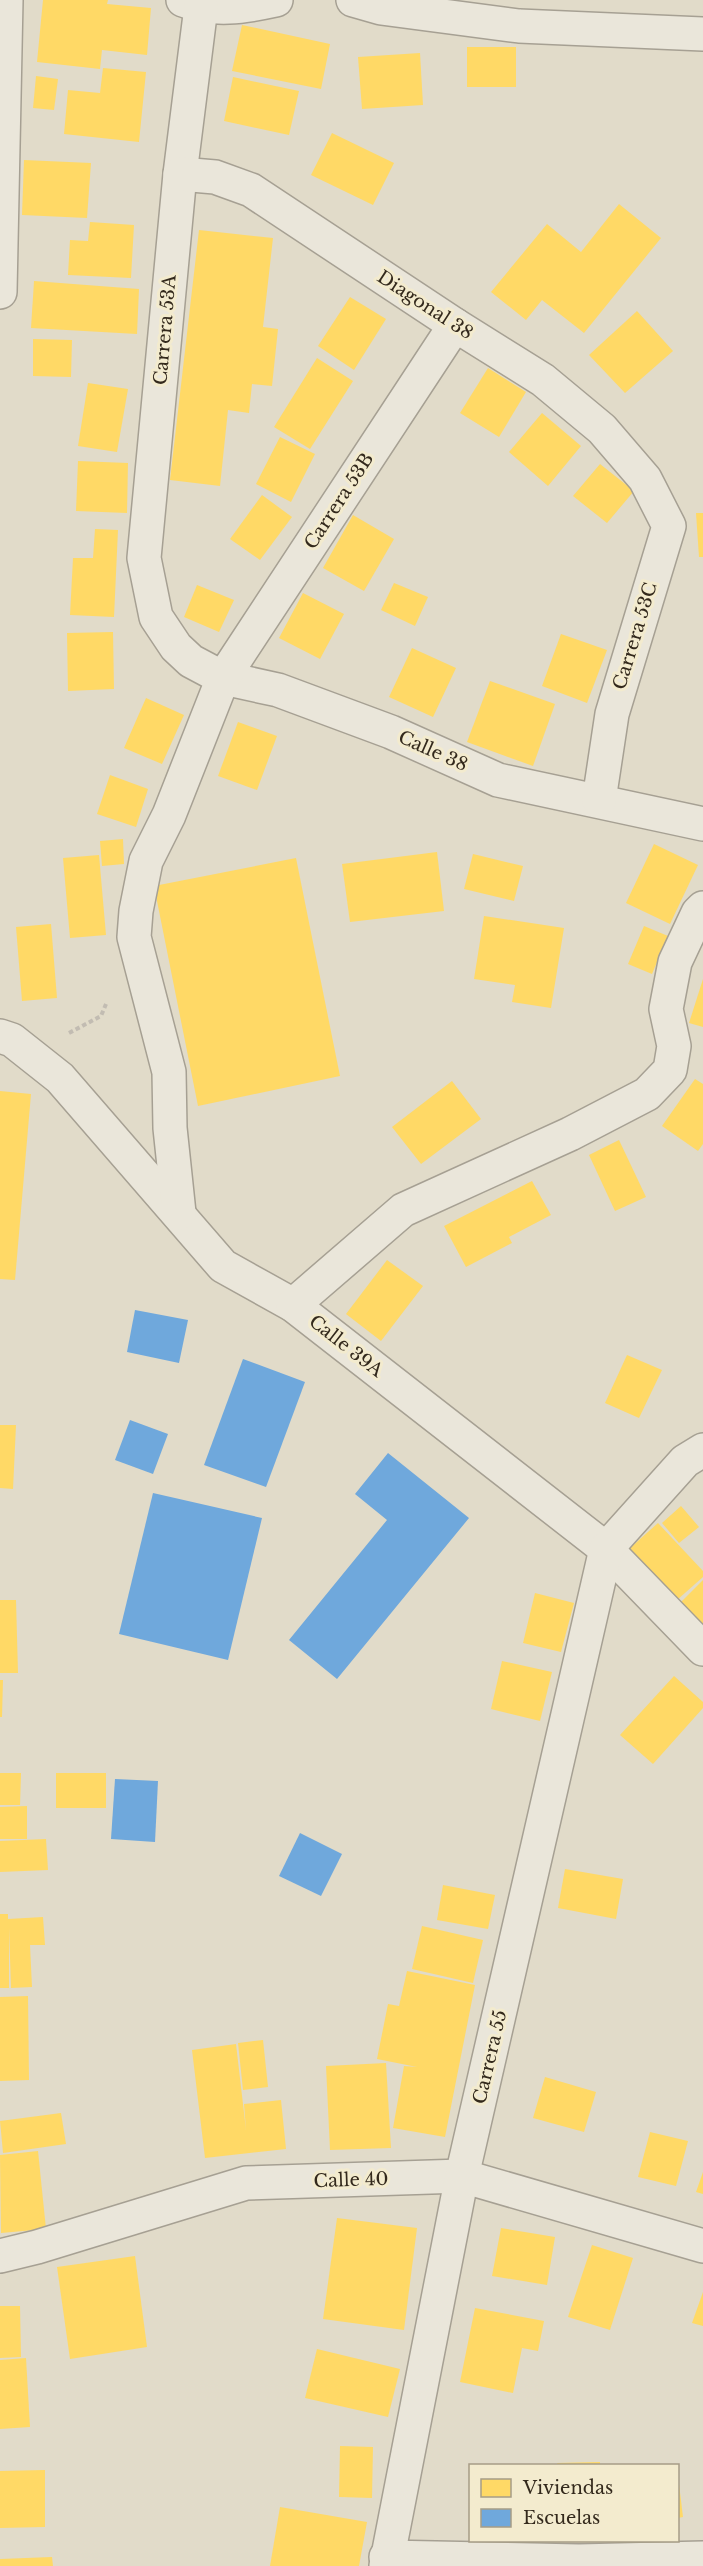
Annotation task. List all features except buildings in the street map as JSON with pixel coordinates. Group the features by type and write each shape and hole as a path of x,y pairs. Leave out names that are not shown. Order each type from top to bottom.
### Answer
{"street":[{"path":"0,292 6,0"},
{"path":"192,4 240,8 276,0"},
{"path":"353,0 381,8 519,26 703,34"},
{"name":"Carrera 53A","path":"176,647 156,617 144,558 180,174 192,4"},
{"name":"Diagonal 38","path":"180,174 215,177 251,190 454,325 543,380 602,429 645,479"},
{"name":"Carrera 53B","path":"178,1213 169,1072 134,937 136,911 146,861 169,815 223,678 454,325"},
{"name":"Carrera 53C","path":"599,800 612,714 669,526 645,479"},
{"name":"Calle 38","path":"176,647 191,661 223,678 278,690 392,732 498,780 703,824"},
{"path":"293,1305 403,1210 570,1134 647,1094 670,1070 674,1046 666,1009 675,962 698,913 703,908"},
{"name":"Calle 39A","path":"6,1038 60,1078 223,1266 293,1305 606,1549 703,1649"},
{"path":"107,1134 130,1142 154,1142 171,1128"},
{"path":"606,1549 685,1461 703,1450"},
{"name":"Carrera 55","path":"386,2562 462,2176 606,1549"},
{"name":"Calle 40","path":"0,2256 37,2247 246,2183 462,2176 703,2246"},
{"path":"386,2562 703,2558"}],"path":[{"path":"6,1038 48,1044 101,1016 110,996"}]}
